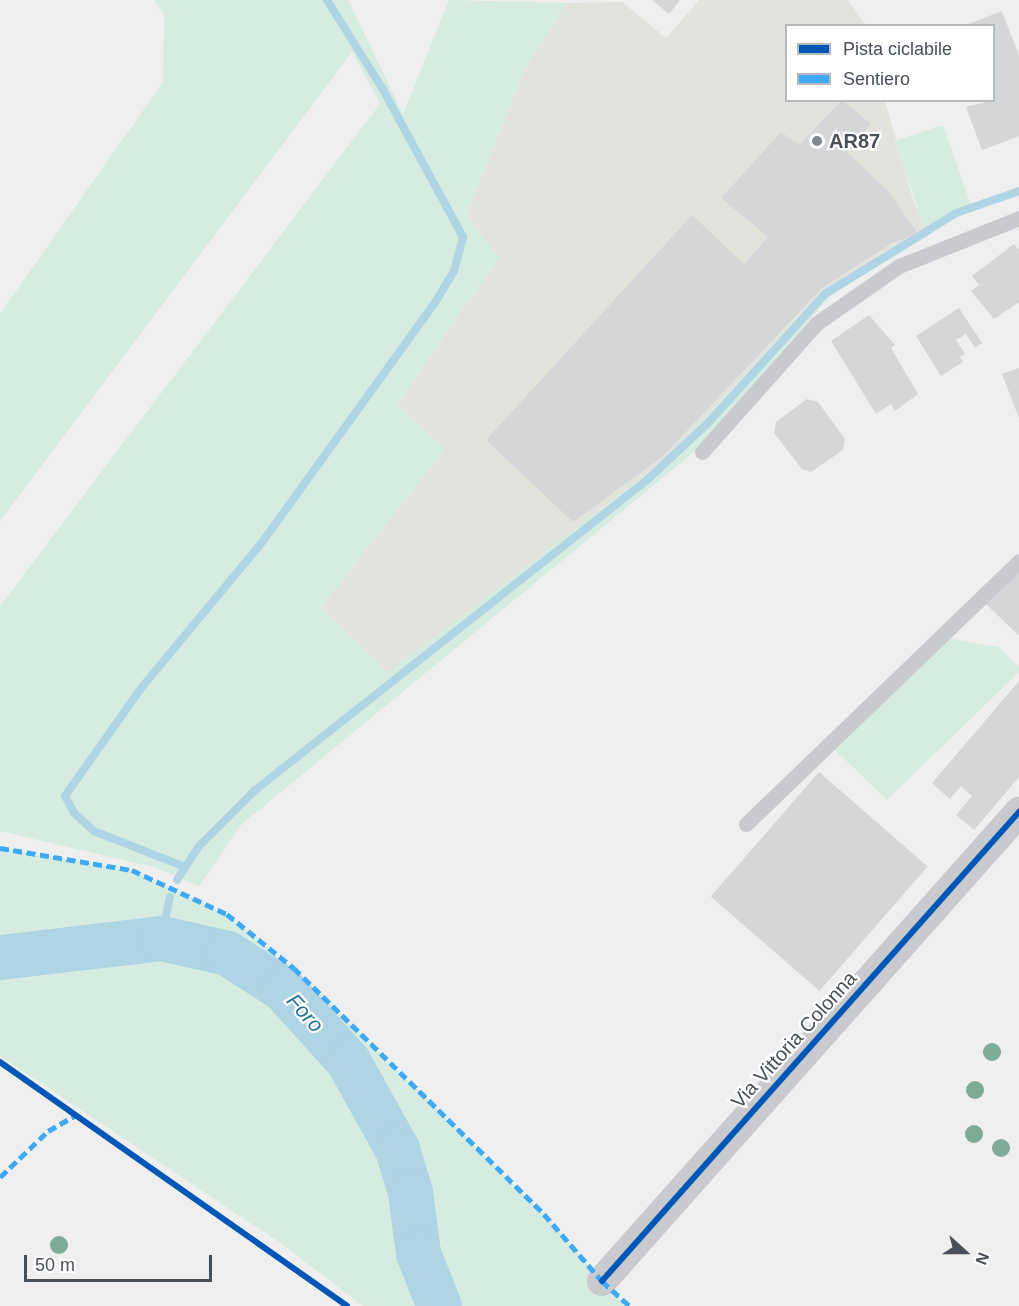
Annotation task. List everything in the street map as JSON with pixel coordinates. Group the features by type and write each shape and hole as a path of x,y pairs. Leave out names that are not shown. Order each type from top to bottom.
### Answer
{"street":[{"name":"Via Vittoria Colonna","path":"602,1281 1016,821"}],"lane":[{"path":"702,452 817,323 899,266 1019,218"},
{"path":"746,824 1019,561"}],"shaded area":[{"path":"699,0 848,0 864,24 785,24 785,102 885,102 913,200 926,228 877,257 805,311 665,460 388,673 321,608 445,449 397,405 499,257 466,215 525,69 566,3 622,2 666,38"}],"green space":[{"path":"154,0 348,0 403,114 449,0 566,3 525,69 466,215 499,257 397,405 445,449 321,608 388,672 665,460 827,288 925,230 895,141 943,125 971,205 927,227 931,234 831,295 699,448 242,824 199,886 153,867 0,831 0,606 380,104 352,52 0,521 0,314 163,82 164,14"},
{"path":"946,638 999,647 1019,667 1019,672 887,800 832,747"},
{"path":"0,848 132,870 227,914 294,968 544,1214 624,1306 363,1306 279,1242 0,1056"}],"building":[{"path":"652,0 680,0 669,14"},
{"path":"1002,11 1019,56 1019,136 982,150 966,107 995,102 995,24 969,24"},
{"path":"840,102 844,102 871,124 847,152 888,191 918,234 892,243 821,289 662,457 573,522 486,440 692,215 744,264 768,237 721,198 781,132 799,145"},
{"path":"1014,244 1019,250 1019,302 994,319 971,291 979,285 972,276"},
{"path":"959,308 982,343 975,348 966,334 956,340 965,354 960,357 963,362 941,376 916,336"},
{"path":"869,315 895,345 891,348 918,394 895,411 891,404 876,414 831,341"},
{"path":"1019,368 1019,418 1002,374"},
{"path":"807,399 818,402 845,439 843,450 811,472 802,469 774,433 776,422"},
{"path":"1019,567 1019,636 984,602"},
{"path":"1019,681 1019,777 974,830 956,815 972,796 961,786 950,799 932,783"},
{"path":"819,772 928,866 819,991 711,897"}],"waterway":[{"path":"185,867 94,831 74,813 65,796 142,687 263,541 436,301 454,271 463,237 382,88 327,0"},
{"path":"177,880 199,846 254,791 647,480 708,423 825,294 956,213 1019,191"},
{"path":"161,938 170,897"},
{"name":"Foro","path":"0,957 161,938 227,953 283,989 348,1061 397,1149 410,1192 418,1253 439,1306"}],"marked path":[{"path":"0,848 132,870 227,914 294,968 544,1214 602,1281 630,1306"},
{"path":"0,1177 48,1131 77,1114"}],"cycle path":[{"path":"602,1281 1019,812"},
{"path":"0,1062 347,1306"}],"place":[{"name":"AR87","path":"817,141"}]}
